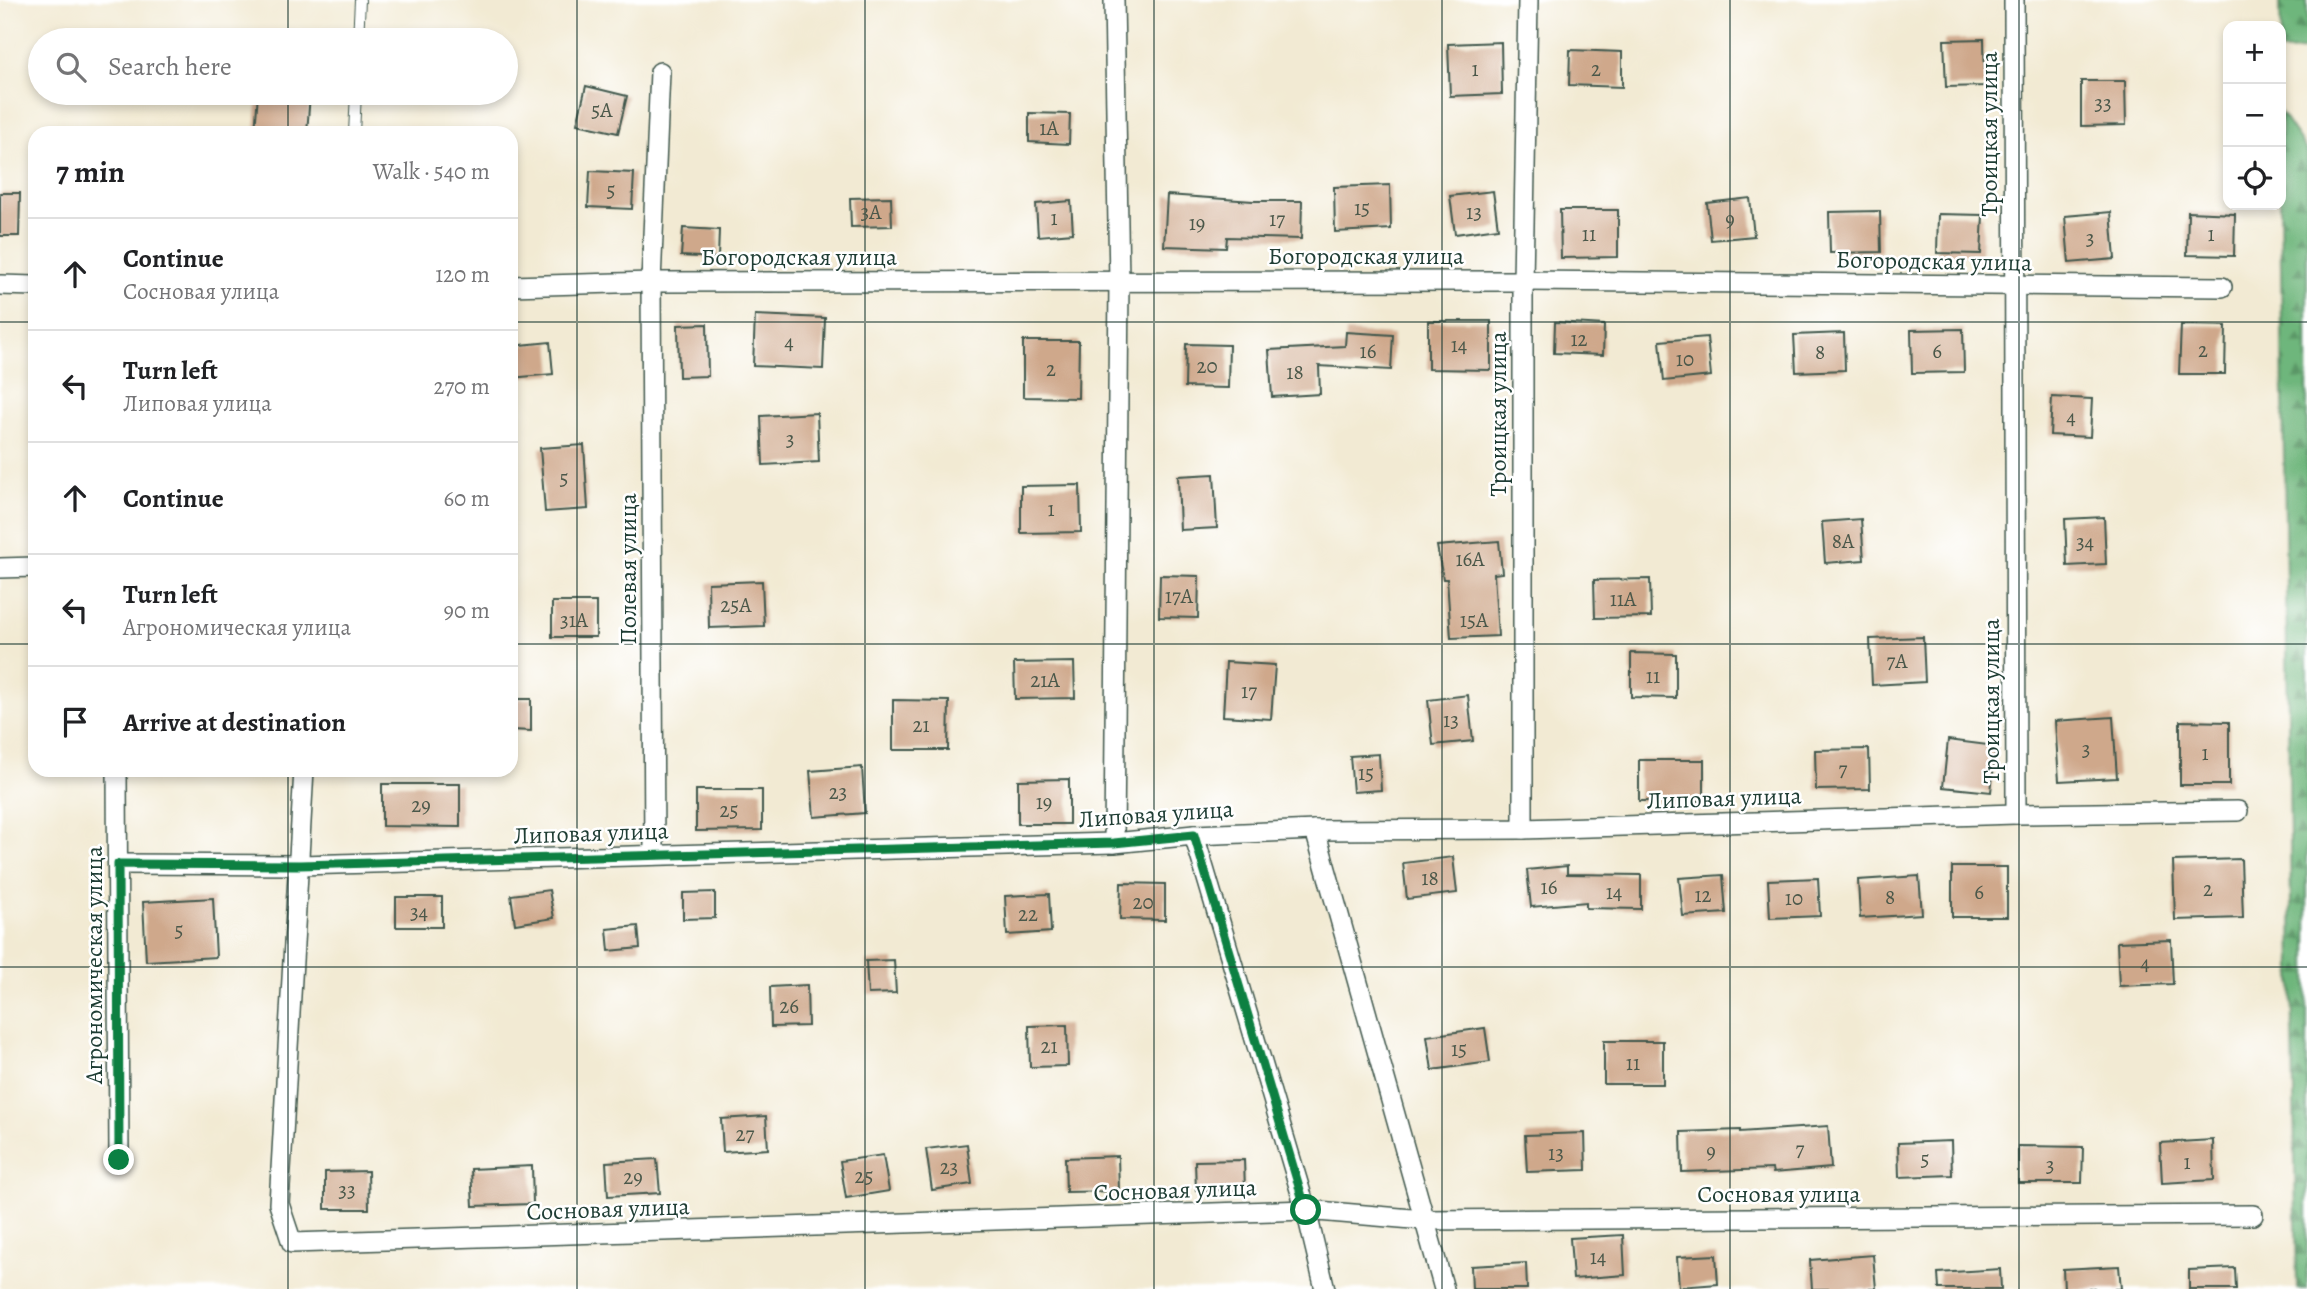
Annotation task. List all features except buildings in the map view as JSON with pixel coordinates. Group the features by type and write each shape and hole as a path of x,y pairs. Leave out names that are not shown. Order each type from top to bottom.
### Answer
{"street":[{"path":"1114,0 1119,281 1114,843"},
{"name":"Троицкая улица","path":"1523,829 1523,281 1528,0"},
{"name":"Троицкая улица","path":"2014,0 2016,814"},
{"name":"Полевая улица","path":"654,855 652,282 660,72"},
{"name":"Богородская улица","path":"518,286 652,282 1523,281 2222,287"},
{"path":"0,285 28,286"},
{"path":"0,568 28,567"},
{"name":"Агрономическая улица","path":"117,777 119,1160"},
{"path":"300,865 304,777"},
{"name":"Липовая улица","path":"118,864 300,865 1114,843 1194,835 1315,830 1523,829 2016,814 2238,811"},
{"path":"1315,830 1444,1289"},
{"path":"1194,835 1306,1210 1325,1289"},
{"name":"Сосновая улица","path":"300,865 279,1204 292,1243 1306,1210 1424,1220 2253,1215"}],"lane":[{"path":"359,28 360,0"},
{"path":"355,126 356,105"}],"green space":[{"path":"2280,0 2307,0 2307,50 2286,51 2286,21 2280,21"},
{"path":"2286,120 2307,151 2307,1289 2297,1289 2280,210 2286,210"}],"route":[{"path":"119,1160 118,864 300,865 1114,843 1194,835 1306,1210"}]}
